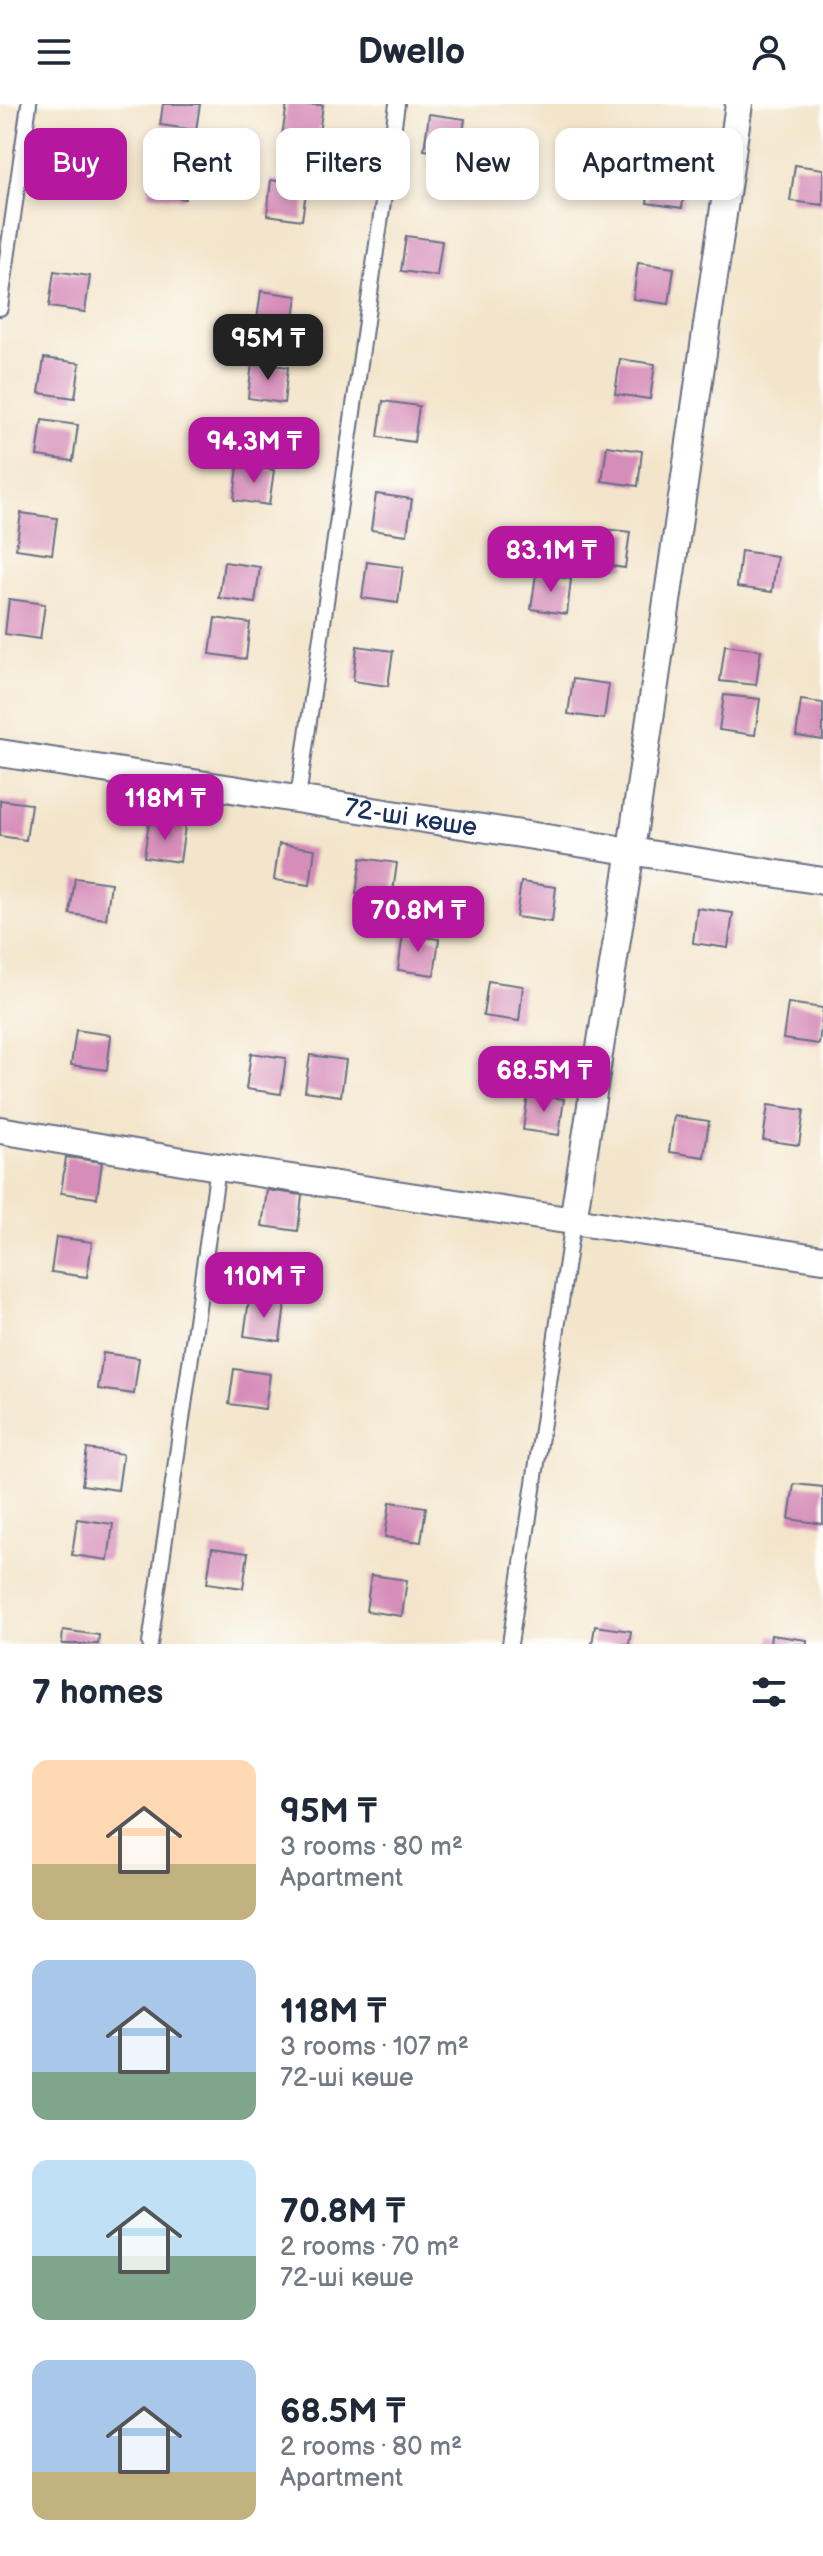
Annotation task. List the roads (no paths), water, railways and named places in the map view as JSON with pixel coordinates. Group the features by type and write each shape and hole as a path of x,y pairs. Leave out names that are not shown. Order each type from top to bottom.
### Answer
{"street":[{"path":"573,1221 631,850 739,104"},
{"name":"72-ші көше","path":"0,753 823,881"},
{"path":"0,1130 218,1167 823,1259"}],"lane":[{"path":"0,308 29,104"},
{"path":"298,798 397,104"},
{"path":"150,1644 218,1167"},
{"path":"510,1644 573,1221"}]}
